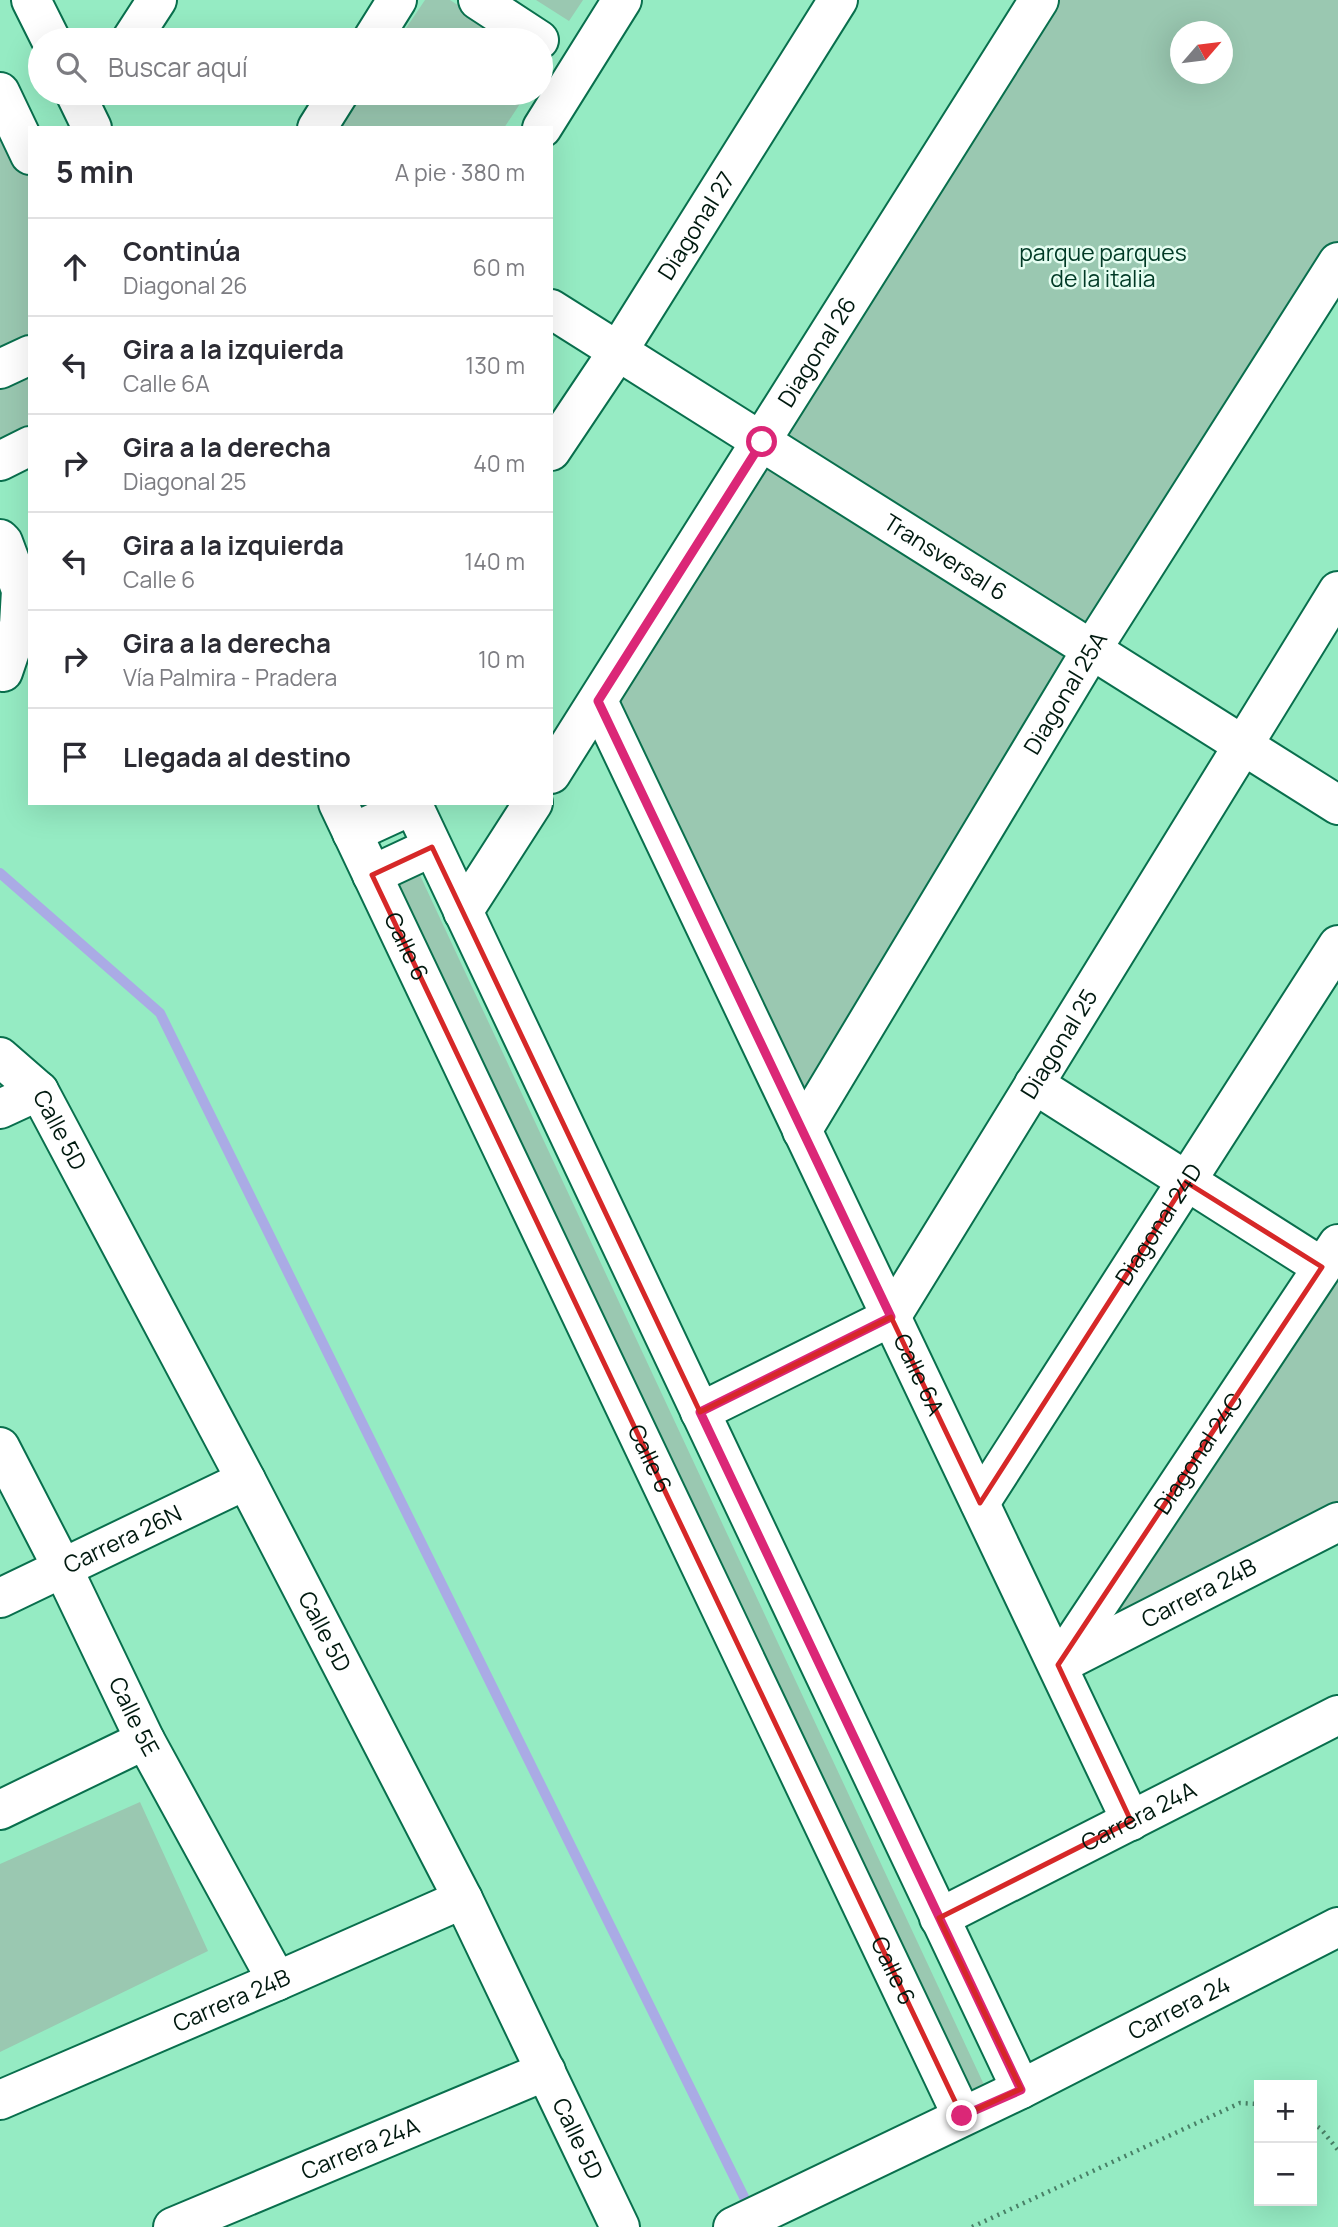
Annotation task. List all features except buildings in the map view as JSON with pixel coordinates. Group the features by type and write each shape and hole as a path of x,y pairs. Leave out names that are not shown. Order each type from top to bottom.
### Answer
{"street":[{"path":"31,0 45,28"},
{"path":"139,28 157,0"},
{"path":"380,28 397,0"},
{"path":"478,0 520,28"},
{"path":"543,126 622,0"},
{"name":"Diagonal 27","path":"553,448 618,351 838,0"},
{"name":"Diagonal 26","path":"553,771 1040,0"},
{"path":"553,49 580,67"},
{"path":"0,92 28,151"},
{"path":"318,126 331,105"},
{"name":"Diagonal 25A","path":"802,1131 1092,649 1338,262"},
{"name":"Transversal 6","path":"553,310 1338,805"},
{"path":"0,369 28,356"},
{"path":"0,461 28,447"},
{"path":"0,539 20,590 19,625 11,668"},
{"name":"Diagonal 25","path":"891,1317 1338,591"},
{"name":"Calle 6A","path":"598,701 1131,1821"},
{"path":"345,818 408,805"},
{"path":"413,805 1021,2090"},
{"path":"463,912 532,805"},
{"name":"Calle 6","path":"345,818 962,2116"},
{"path":"372,875 432,846"},
{"name":"Diagonal 24D","path":"980,1503 1338,945"},
{"name":"Calle 5D","path":"0,1057 39,1091 246,1480 463,1899 620,2227"},
{"path":"1034,1084 1186,1182 1330,1256"},
{"path":"0,1110 39,1091"},
{"name":"Diagonal 24C","path":"1058,1665 1330,1256"},
{"path":"700,1412 891,1317"},
{"name":"Calle 5E","path":"0,1447 63,1569 145,1740 277,1981"},
{"name":"Carrera 26N","path":"0,1598 246,1480"},
{"name":"Carrera 24B","path":"1058,1665 1338,1522"},
{"name":"Carrera 24A","path":"939,1917 1338,1716"},
{"path":"0,1810 145,1740"},
{"name":"Carrera 24B","path":"0,2100 463,1899"},
{"name":"Carrera 24","path":"733,2227 1021,2090 1338,1927"},
{"name":"Carrera 24A","path":"173,2227 546,2071"}],"path":[{"path":"972,2227 1240,2103 1254,2104"},
{"path":"1317,2126 1338,2150"}],"highlighted area":[{"path":"432,847 700,1412 891,1317 980,1503 1186,1182 1322,1267 1058,1665 1131,1821 939,1918 1021,2089 962,2116 372,875"}],"green space":[{"path":"425,0 450,0 493,28 406,28"},
{"path":"536,0 583,0 569,21"},
{"name":"parque parques de la italia","path":"1039,0 1338,0 1338,262 802,1131 598,701"},
{"path":"0,92 28,158 28,431 0,444"},
{"path":"356,105 519,105 505,126 342,126"},
{"path":"418,871 986,2089 965,2099 396,881"},
{"path":"1338,1245 1338,1522 1058,1665"},
{"path":"140,1802 208,1951 0,2052 0,1864"}],"waterway":[{"path":"0,873 160,1013 745,2199"}],"route":[{"path":"762,442 598,701 891,1317 700,1412 1021,2090 962,2116"}]}
